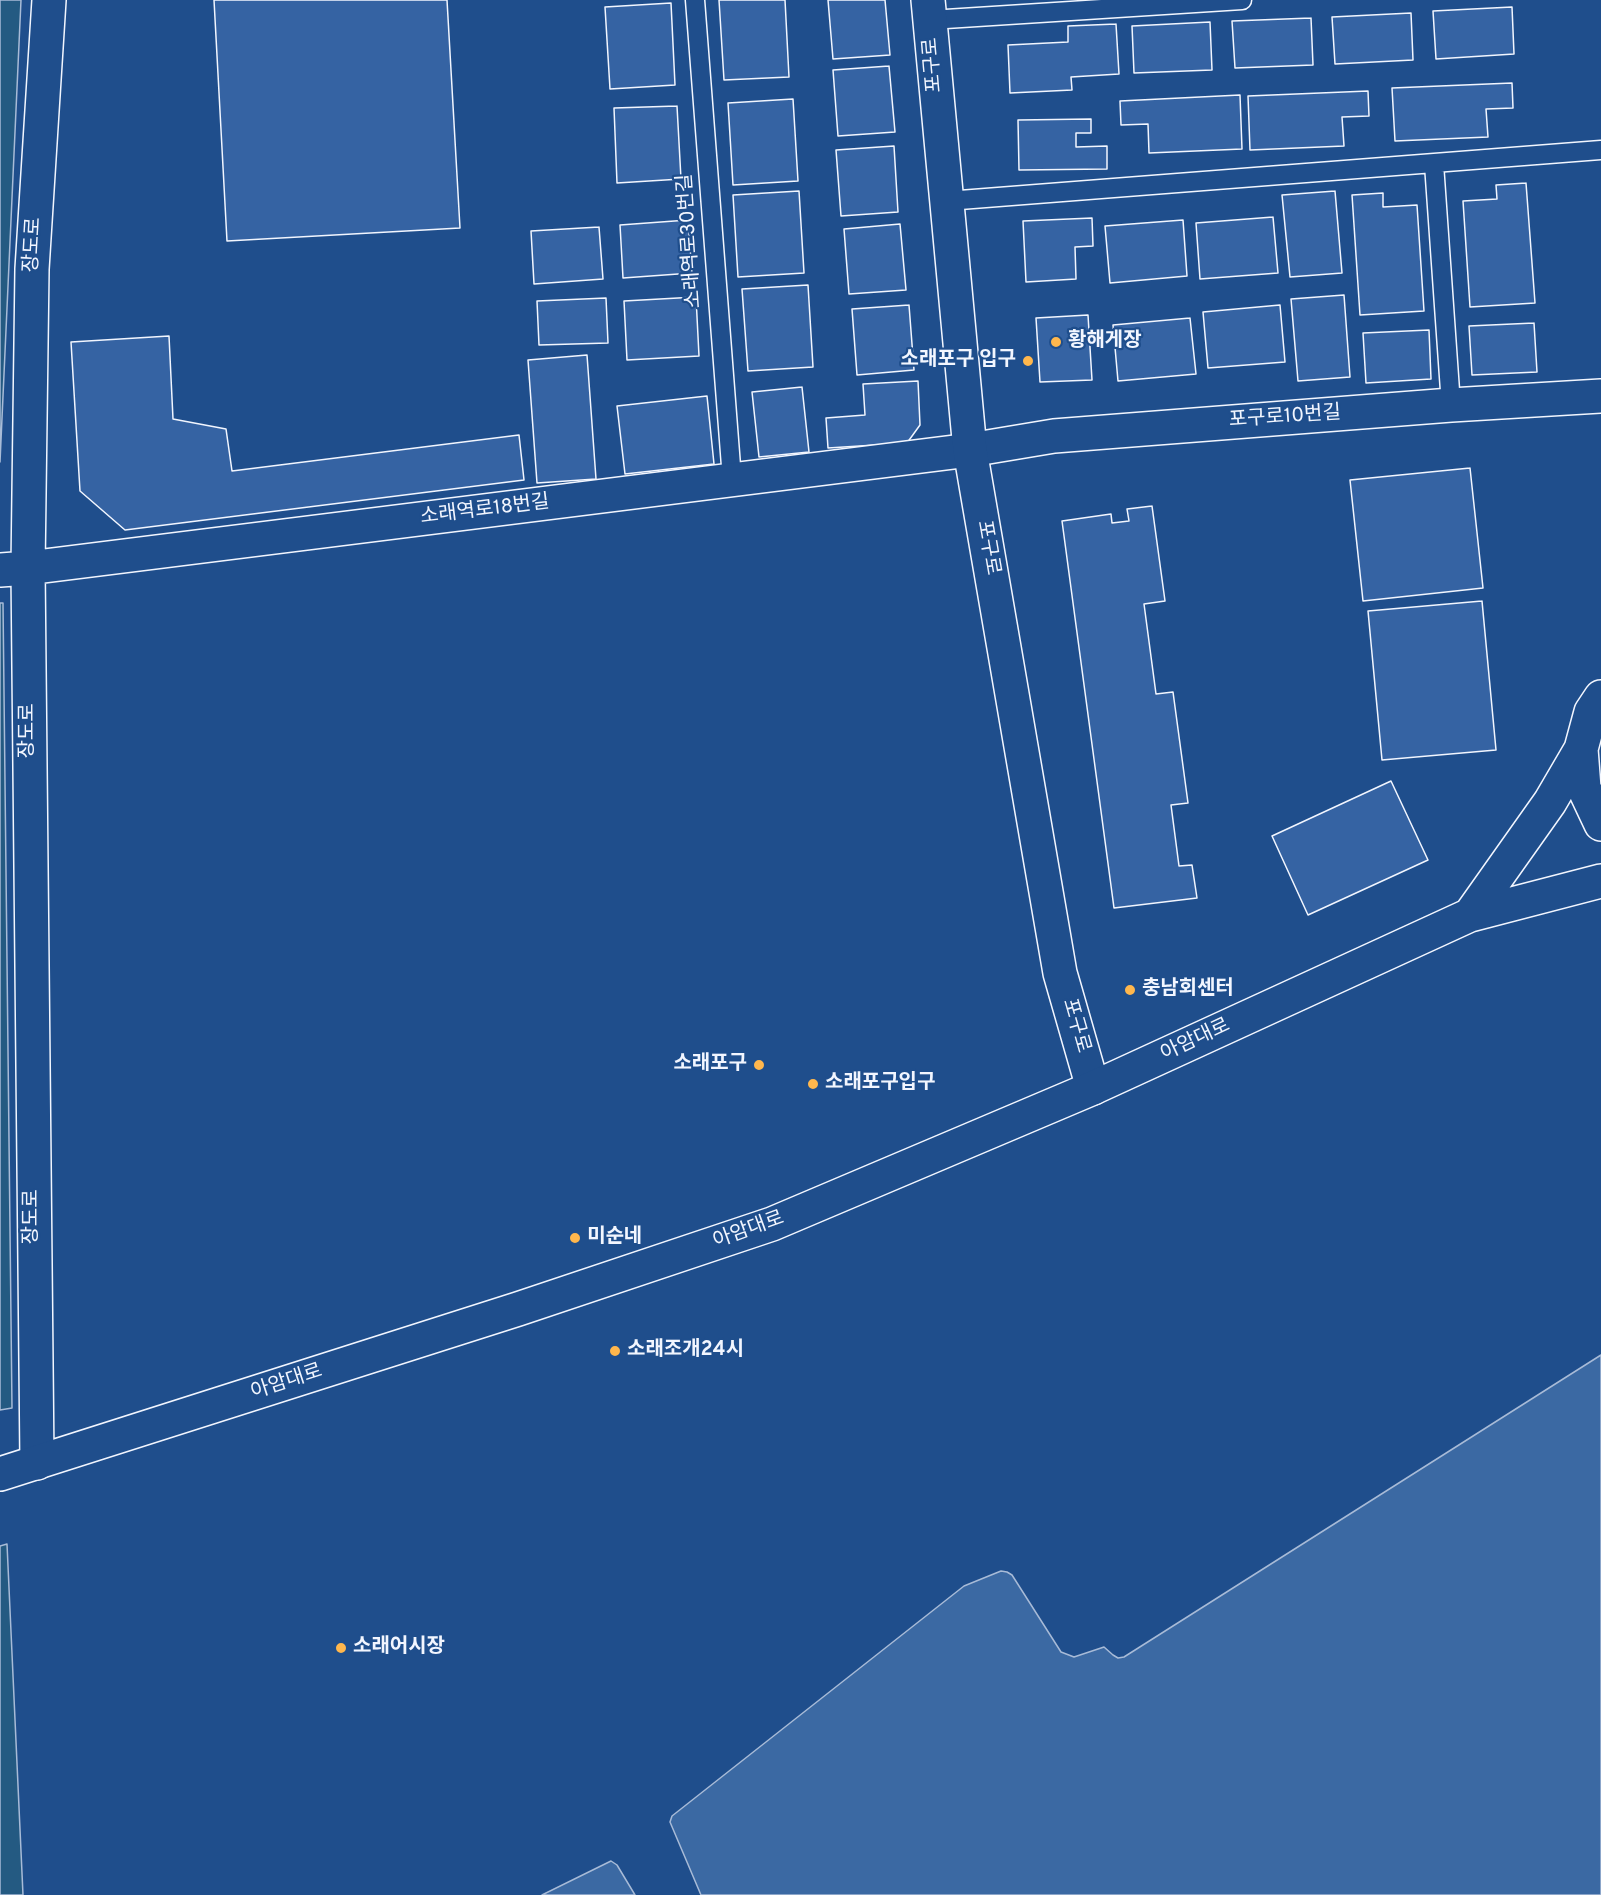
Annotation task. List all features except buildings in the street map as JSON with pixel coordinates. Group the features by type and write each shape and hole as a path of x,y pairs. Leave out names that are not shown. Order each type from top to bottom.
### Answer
{"street":[{"name":"장도로","path":"37,1463 14,569 49,0"},
{"name":"포구로","path":"929,10 970,450 1060,973 1093,1088"},
{"name":"포구로10번길","path":"970,450 1054,436 1451,405 1601,396"},
{"name":"소래역로18번길","path":"14,569 970,450"},
{"path":"1470,915 1550,802 1581,750 1591,712 1601,697"},
{"path":"1581,750 1584,788 1601,824"},
{"name":"아암대로","path":"0,1474 529,1305 772,1224 1093,1088 1470,915 1601,880"}],"lane":[{"name":"소래역로30번길","path":"695,0 732,479"},
{"path":"929,10 1242,0"},
{"path":"947,201 1601,150"},
{"path":"1434,164 1451,405"}],"shaded area":[{"path":"0,0 21,0 0,462"},
{"path":"0,603 3,603 12,1408 0,1410"},
{"path":"1601,1355 1601,1895 701,1895 670,1822 672,1816 964,1586 1001,1571 1007,1572 1012,1575 1061,1652 1074,1657 1104,1647 1118,1658 1124,1657"},
{"path":"7,1544 23,1895 0,1895 0,1546"},
{"path":"611,1861 617,1865 635,1895 542,1895"}],"place":[{"name":"황해게장","path":"1056,342"},
{"name":"소래포구 입구","path":"1028,361"},
{"name":"충남회센터","path":"1130,990"},
{"name":"소래포구","path":"759,1065"},
{"name":"소래포구입구","path":"813,1084"},
{"name":"미순네","path":"575,1238"},
{"name":"소래조개24시","path":"615,1351"},
{"name":"소래어시장","path":"341,1648"}]}
